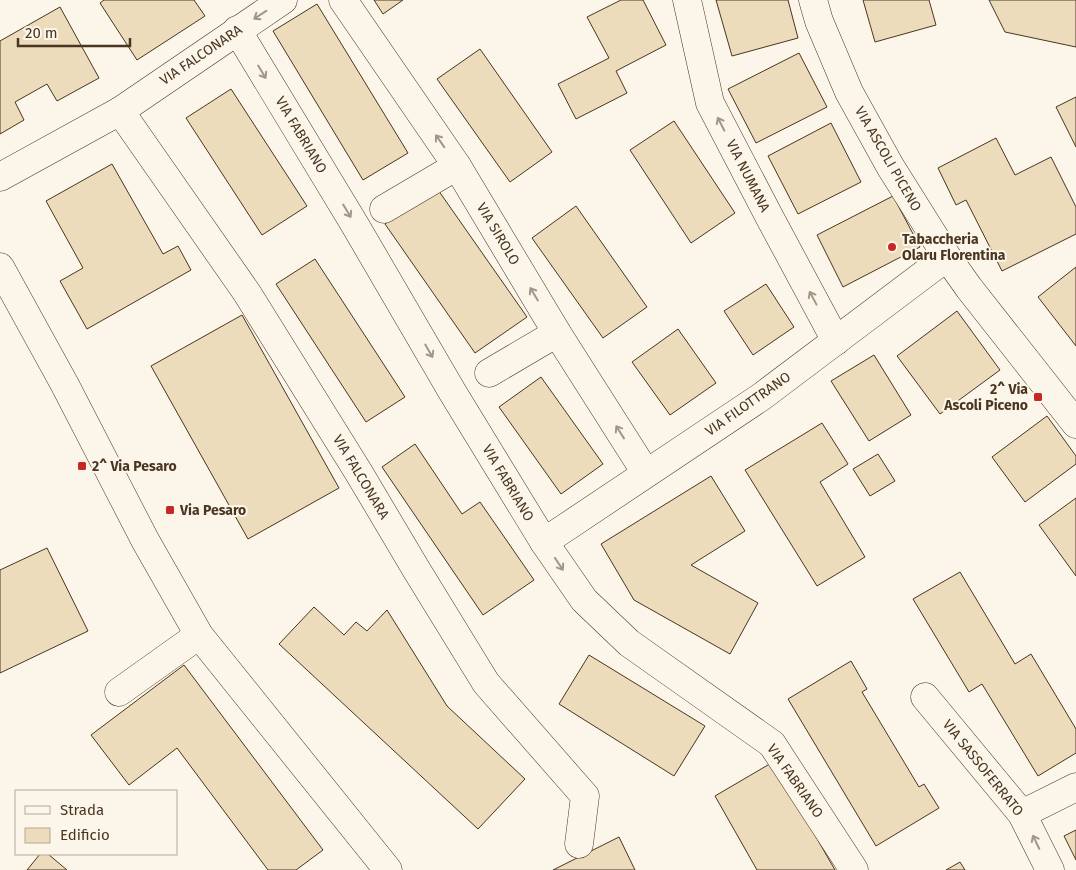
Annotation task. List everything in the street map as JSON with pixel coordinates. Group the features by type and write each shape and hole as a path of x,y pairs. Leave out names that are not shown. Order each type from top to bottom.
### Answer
{"street":[{"name":"VIA FALCONARA","path":"0,177 120,110 283,0"},
{"name":"VIA SIROLO","path":"343,0 457,166 557,333 646,473"},
{"name":"VIA NUMANA","path":"687,0 710,103 836,341"},
{"name":"VIA ASCOLI PICENO","path":"813,0 819,21 849,92 890,166 947,257 1076,424"},
{"name":"VIA FABRIANO","path":"237,30 356,225 453,393 544,542 584,600 628,643 772,744 854,870"},
{"name":"VIA FALCONARA","path":"120,110 247,294 360,473 486,684 585,796 579,844"},
{"path":"384,209 457,166"},
{"name":"VIA FILOTTRANO","path":"544,542 761,397 947,257"},
{"path":"0,267 199,635 388,870"},
{"path":"489,373 557,333"},
{"path":"118,692 199,635"},
{"name":"VIA SASSOFERRATO","path":"925,697 1022,814 1050,870"},
{"path":"1022,814 1076,787"}],"building":[{"path":"104,0 194,0 205,16 137,60 100,3"},
{"path":"374,0 403,0 383,14"},
{"path":"621,0 643,0 666,45 616,71 627,93 576,119 558,84 609,58 587,17"},
{"path":"716,0 788,0 798,38 732,56"},
{"path":"863,0 929,0 936,25 875,42"},
{"path":"989,0 1076,0 1076,47 1005,32"},
{"path":"317,4 408,153 363,180 273,31"},
{"path":"60,7 99,78 57,101 47,84 15,102 24,120 0,134 0,41"},
{"path":"480,49 552,152 510,182 437,79"},
{"path":"799,53 827,107 756,143 728,89"},
{"path":"231,89 307,206 262,235 186,118"},
{"path":"1076,97 1076,147 1056,107"},
{"path":"674,121 735,213 691,243 630,150"},
{"path":"831,123 861,182 798,214 768,156"},
{"path":"996,138 1015,175 1051,157 1076,207 1076,234 1002,271 966,200 956,205 938,168"},
{"path":"112,164 163,254 178,246 191,270 87,329 60,281 83,268 46,201"},
{"path":"436,187 527,317 475,353 385,224"},
{"path":"893,196 920,247 843,287 817,235"},
{"path":"576,206 647,307 603,338 532,238"},
{"path":"315,259 405,397 366,422 276,284"},
{"path":"1076,267 1076,346 1038,297"},
{"path":"766,284 794,327 753,355 724,311"},
{"path":"957,311 1000,370 940,414 897,356"},
{"path":"242,315 339,488 248,539 151,366"},
{"path":"678,329 716,383 670,415 632,362"},
{"path":"874,355 911,415 869,441 831,381"},
{"path":"541,377 603,464 561,494 499,407"},
{"path":"1047,416 1076,456 1076,464 1025,502 992,457"},
{"path":"822,423 848,464 820,482 865,557 817,586 745,470"},
{"path":"415,444 462,514 480,502 534,580 483,615 382,467"},
{"path":"878,454 895,481 870,496 853,469"},
{"path":"711,476 745,531 691,565 758,603 730,654 634,600 601,544"},
{"path":"1076,498 1076,576 1039,525"},
{"path":"47,548 88,631 0,673 0,570"},
{"path":"960,572 1015,664 1031,654 1076,729 1076,753 1038,776 982,684 969,692 913,599"},
{"path":"314,607 344,635 356,622 367,631 387,610 447,706 525,779 478,829 279,644"},
{"path":"589,655 705,726 674,776 559,704"},
{"path":"851,661 867,689 862,692 919,787 924,784 939,808 876,846 788,699"},
{"path":"184,665 323,850 296,870 268,870 177,748 129,785 91,735"},
{"path":"773,762 835,870 757,870 715,796"},
{"path":"1076,830 1076,860 1064,836"},
{"path":"619,837 635,870 553,870"},
{"path":"39,855 49,855 67,870 27,870"},
{"path":"960,862 965,870 946,870"}],"place":[{"name":"Tabaccheria Olaru Florentina","path":"892,247"},
{"name":"2^ Via Ascoli Piceno","path":"1038,397"},
{"name":"2^ Via Pesaro","path":"82,466"},
{"name":"Via Pesaro","path":"170,510"}]}
